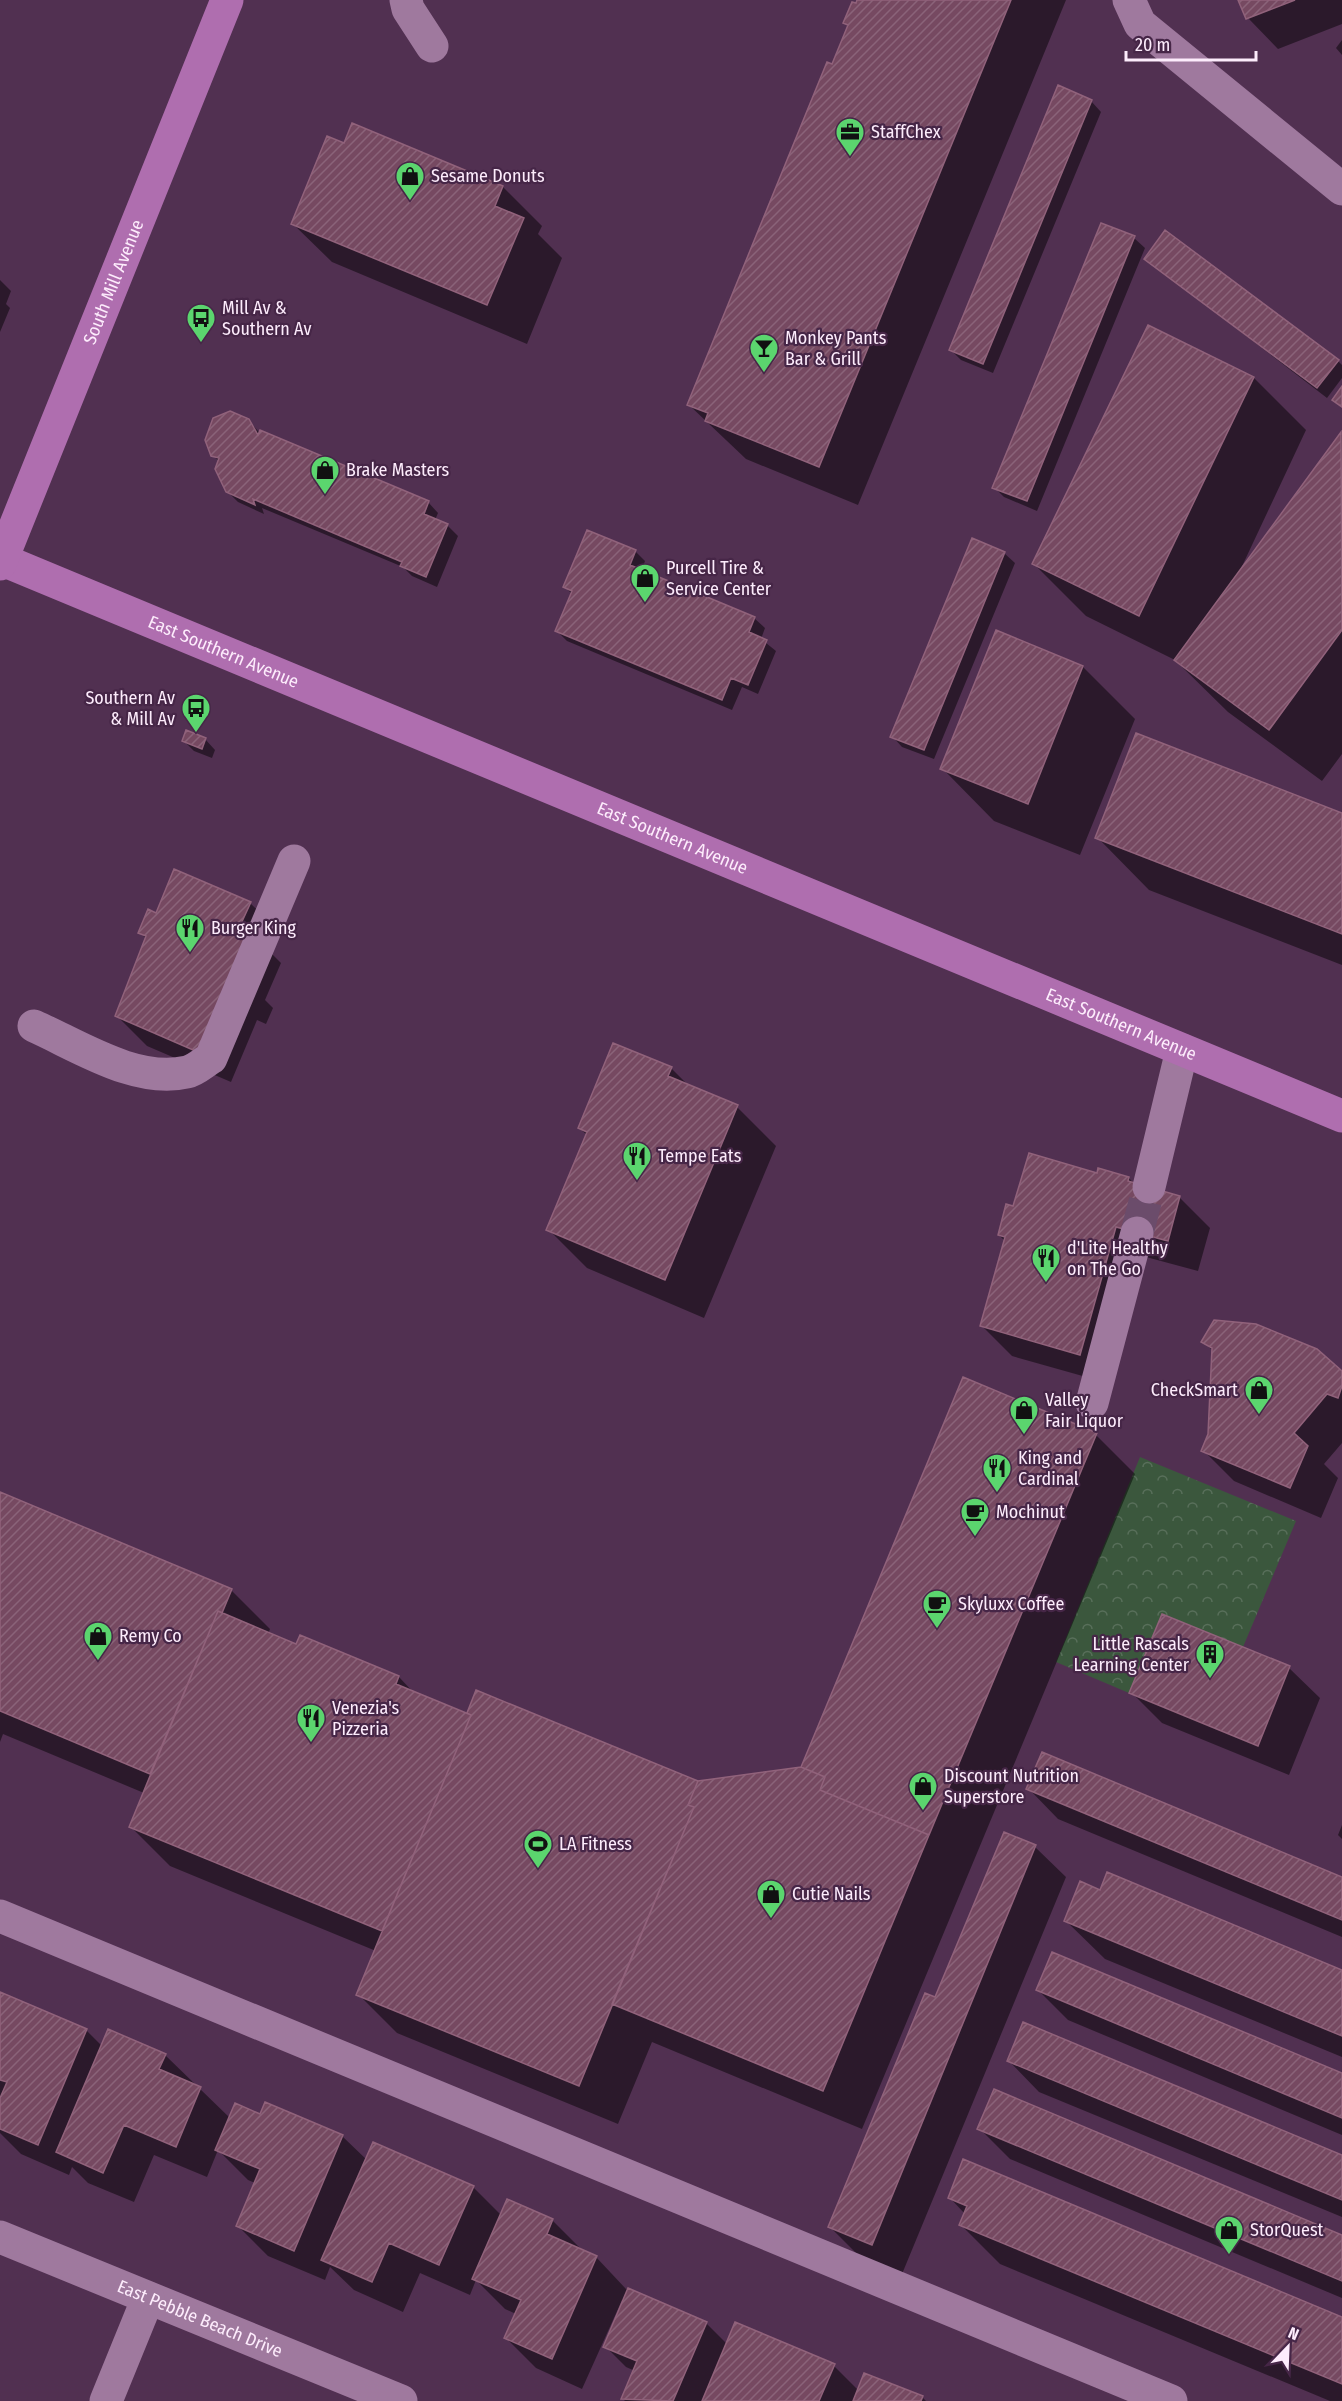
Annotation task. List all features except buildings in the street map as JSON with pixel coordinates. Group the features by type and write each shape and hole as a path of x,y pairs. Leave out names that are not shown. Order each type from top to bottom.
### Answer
{"main road":[{"name":"South Mill Avenue","path":"1,561 227,0"},
{"name":"East Southern Avenue","path":"1,561 1342,1116"}],"street":[{"path":"406,0 408,9 432,46"},
{"path":"1129,0 1140,24 1342,189"},
{"path":"34,1026 134,1070 174,1074 190,1071 211,1058 294,861"},
{"path":"1149,1187 1182,1050"},
{"path":"1092,1403 1137,1233"},
{"path":"0,1916 1171,2401"},
{"name":"East Pebble Beach Drive","path":"0,2237 401,2401"},
{"path":"106,2401 148,2298"}],"green space":[{"path":"1140,1457 1296,1521 1243,1647 1162,1614 1129,1693 1056,1662"}],"tunnel":[{"path":"1137,1233 1149,1187"}],"place":[{"name":"StaffChex","path":"850,158"},
{"name":"Sesame Donuts","path":"410,202"},
{"name":"Mill Av & Southern Av","path":"201,344"},
{"name":"Monkey Pants Bar & Grill","path":"764,374"},
{"name":"Brake Masters","path":"325,496"},
{"name":"Purcell Tire & Service Center","path":"645,604"},
{"name":"Southern Av & Mill Av","path":"196,734"},
{"name":"Burger King","path":"190,954"},
{"name":"Tempe Eats","path":"637,1182"},
{"name":"d'Lite Healthy on The Go","path":"1046,1284"},
{"name":"CheckSmart","path":"1259,1416"},
{"name":"Valley Fair Liquor","path":"1024,1436"},
{"name":"King and Cardinal","path":"997,1494"},
{"name":"Mochinut","path":"975,1538"},
{"name":"Skyluxx Coffee","path":"937,1630"},
{"name":"Remy Co","path":"98,1662"},
{"name":"Little Rascals Learning Center","path":"1210,1680"},
{"name":"Venezia's Pizzeria","path":"311,1744"},
{"name":"Discount Nutrition Superstore","path":"923,1812"},
{"name":"LA Fitness","path":"538,1870"},
{"name":"Cutie Nails","path":"771,1920"},
{"name":"StorQuest","path":"1229,2256"}]}
